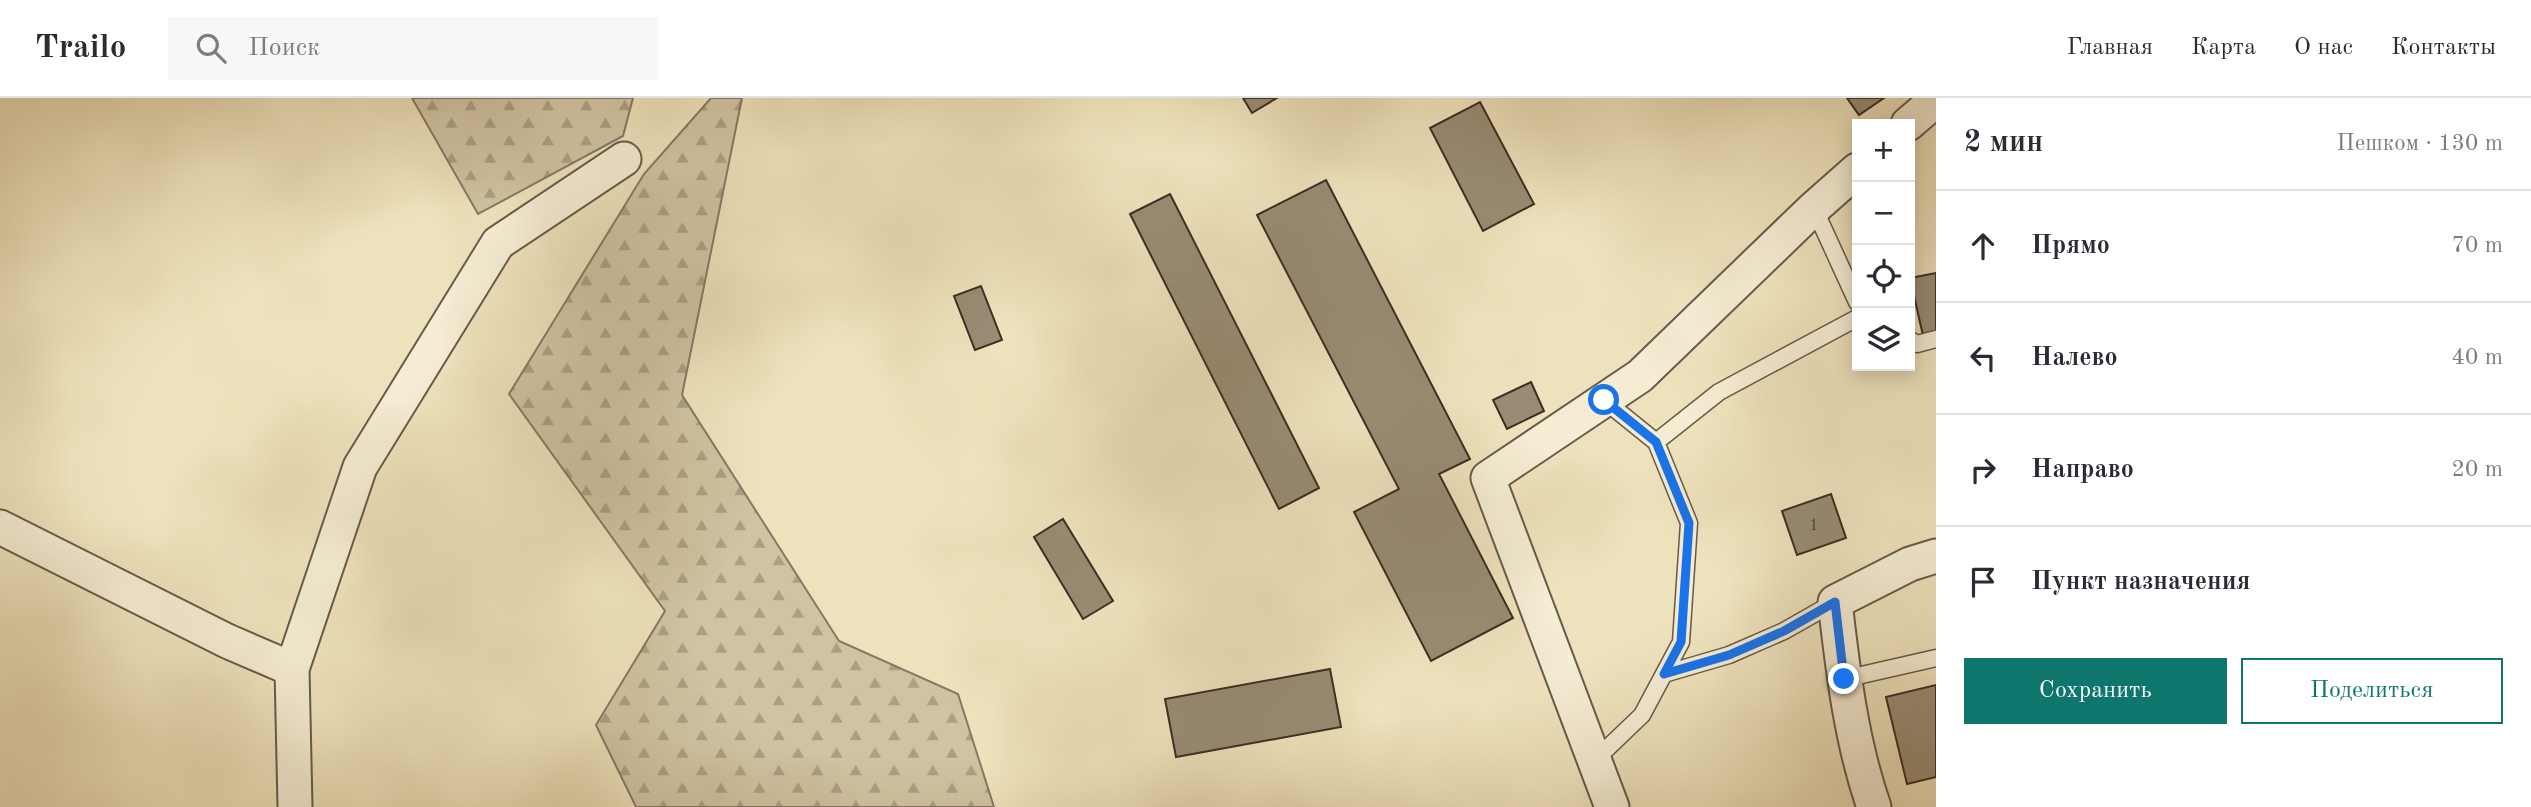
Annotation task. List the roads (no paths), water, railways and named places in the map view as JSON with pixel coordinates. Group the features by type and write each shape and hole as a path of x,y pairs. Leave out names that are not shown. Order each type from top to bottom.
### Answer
{"street":[{"path":"1915,119 1936,100"},
{"path":"295,807 292,669 360,467 498,243 624,159"},
{"path":"1612,807 1488,478 1640,376 1852,174"},
{"path":"0,527 227,641 292,669"},
{"path":"1874,807 1865,783 1844,679 1835,602 1910,564 1936,556"}],"lane":[{"path":"1814,208 1852,291"},
{"path":"1656,442 1719,392 1852,321"},
{"path":"1915,343 1936,339"},
{"path":"1595,760 1642,715 1681,642 1689,523 1656,442 1604,400"},
{"path":"1664,674 1729,655 1784,631 1835,602"},
{"path":"1844,679 1936,658"}]}
